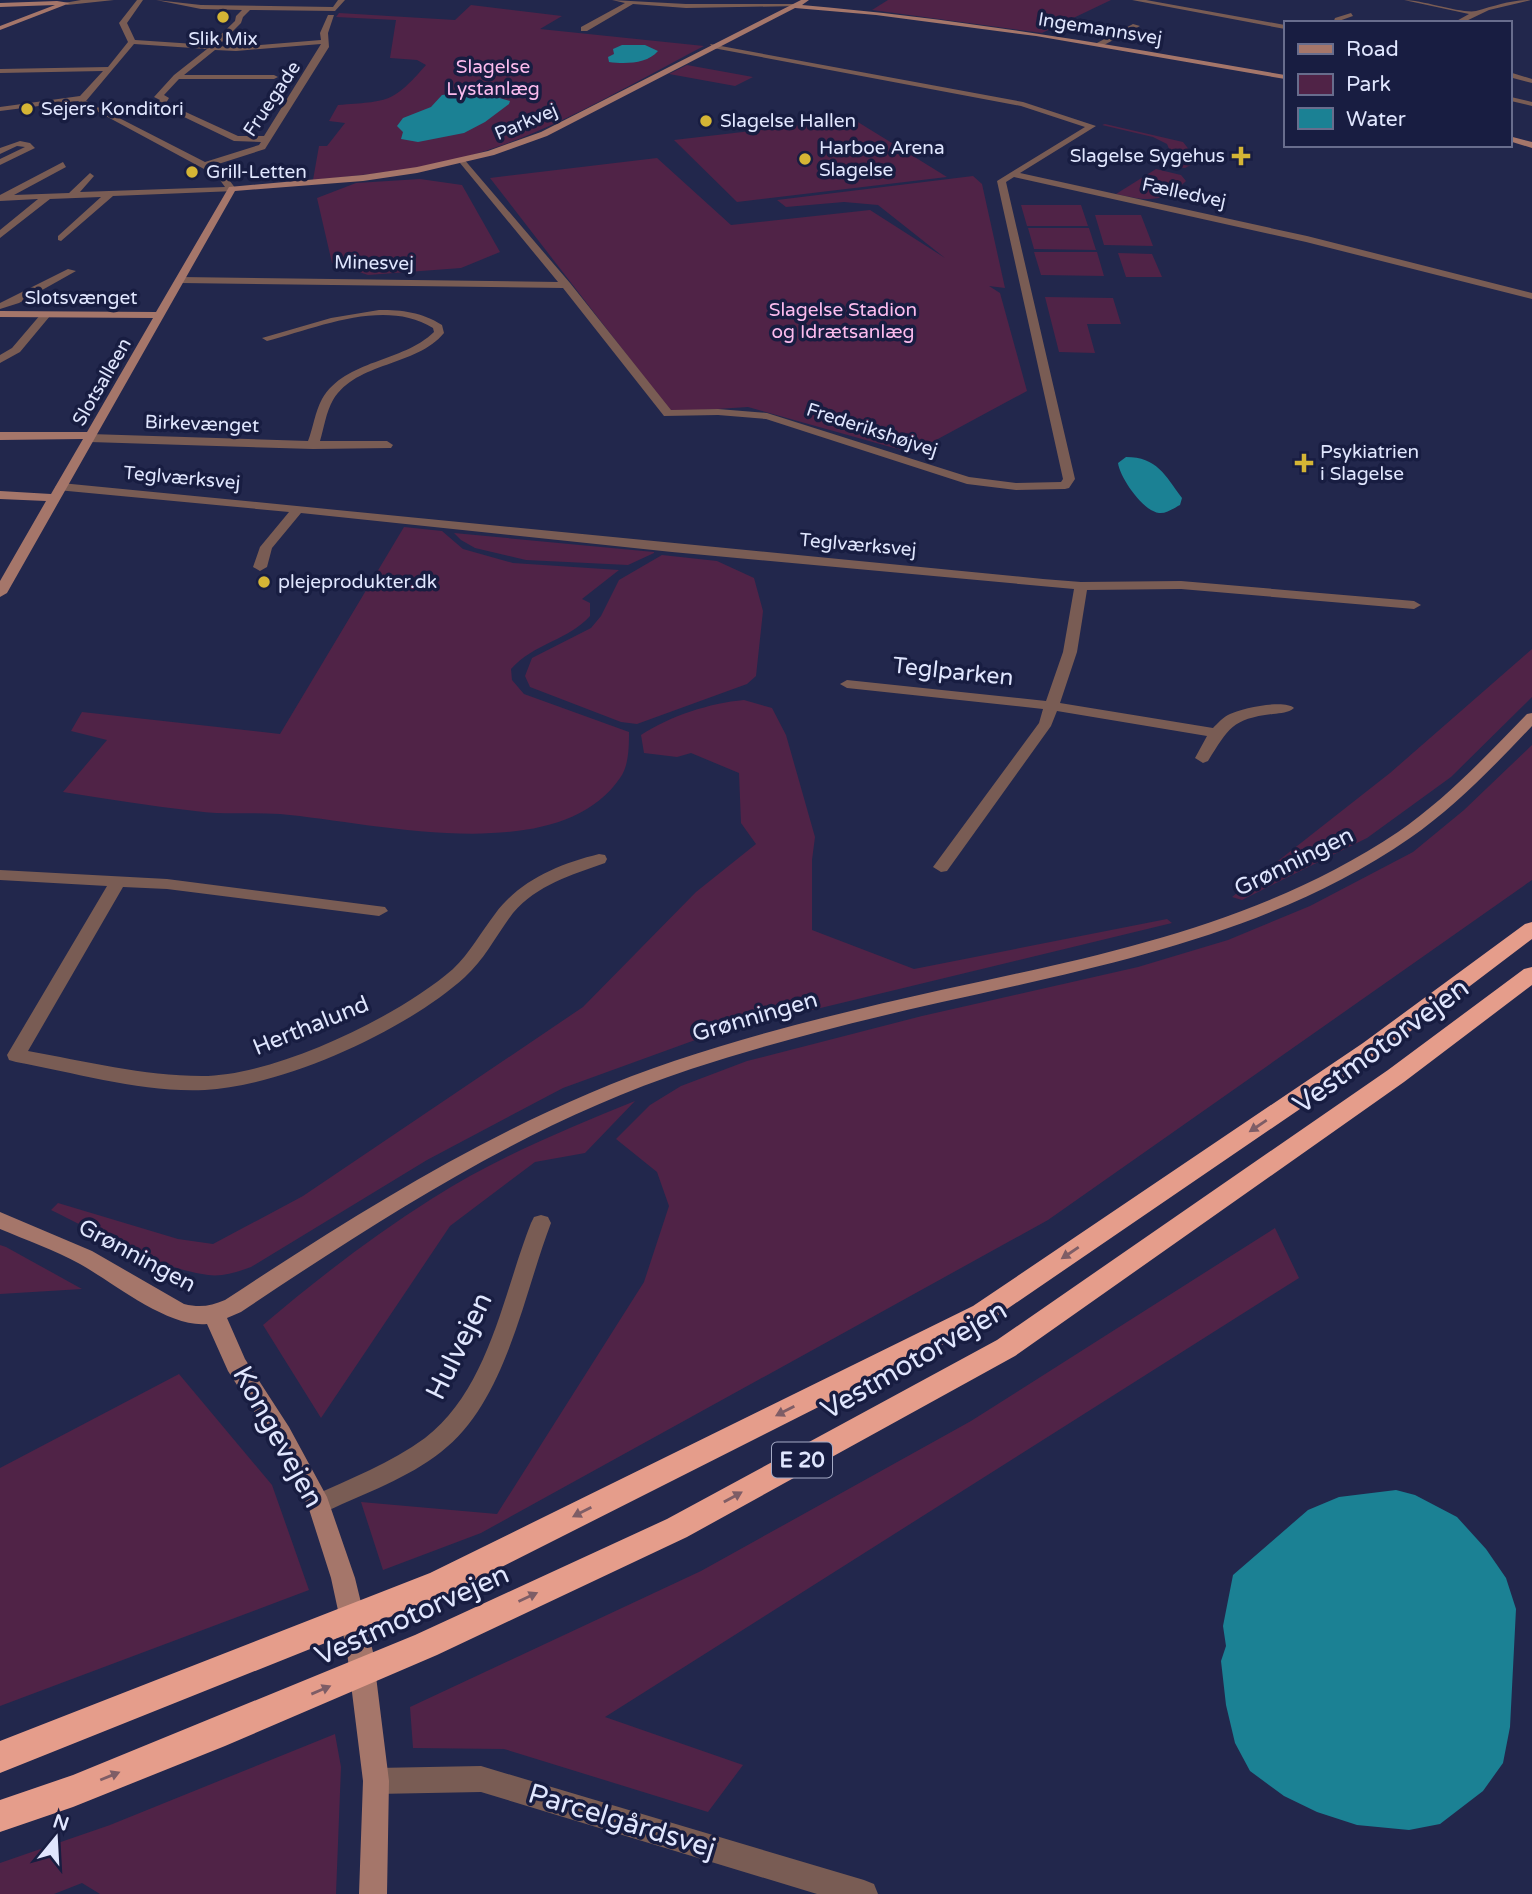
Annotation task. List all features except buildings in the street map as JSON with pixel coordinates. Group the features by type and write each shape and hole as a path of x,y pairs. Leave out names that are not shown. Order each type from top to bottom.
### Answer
{"highway":[{"name":"Vestmotorvejen","path":"0,1757 440,1583 982,1313 1371,1049 1532,929"},
{"name":"Vestmotorvejen","path":"0,1816 74,1791 426,1645 677,1528 1006,1348 1396,1076 1532,974"},
{"path":"0,1830 74,1791"}],"street":[{"path":"0,5 111,0"},
{"path":"132,42 125,29 126,17 140,0"},
{"path":"159,0 201,7 333,12"},
{"name":"Fruegade","path":"204,165 256,151 325,47 326,25 342,0"},
{"name":"Ingemannsvej","path":"615,0 686,6 795,6 876,13 1099,44 1284,77"},
{"name":"Parkvej","path":"232,189 363,178 463,161 544,134 806,0"},
{"path":"1135,0 1284,27"},
{"path":"1407,0 1473,13"},
{"path":"1459,21 1473,13 1528,0"},
{"path":"584,29 631,2"},
{"path":"0,28 67,3"},
{"path":"1188,9 1198,5"},
{"path":"251,8 239,16 239,22 213,47 173,78 158,97 165,99 161,104 237,139 266,139"},
{"path":"1246,19 1259,14"},
{"path":"1336,21 1351,15"},
{"path":"1099,44 1136,26"},
{"path":"132,42 243,49 324,42"},
{"path":"0,109 82,98 132,42"},
{"path":"713,46 1023,104 1092,126 1011,174"},
{"path":"0,71 109,69"},
{"path":"1511,75 1532,81"},
{"path":"177,77 274,77"},
{"path":"82,98 82,102 92,109 220,174 232,189"},
{"path":"1514,99 1532,104"},
{"path":"1511,139 1532,145"},
{"path":"0,151 17,143 27,144 31,148 0,162"},
{"name":"Frederikshøjvej","path":"463,161 668,414 718,412 767,416 967,480 1020,486 1065,485 1069,479 1001,184 1011,174"},
{"path":"1,198 63,165"},
{"name":"Fælledvej","path":"1011,174 1307,239 1532,296"},
{"path":"72,195 90,176"},
{"path":"1,198 232,189"},
{"name":"Slotsalleen","path":"0,593 232,189"},
{"path":"61,238 111,193"},
{"path":"0,235 48,196"},
{"name":"Slotsvænget","path":"0,306 15,301 71,271"},
{"name":"Minesvej","path":"181,280 566,285"},
{"path":"267,338 386,312 422,317 438,327 439,333 425,347 358,375 334,392 328,399 313,445"},
{"name":"Slotsvænget","path":"0,314 162,315"},
{"path":"0,360 16,351 45,316"},
{"path":"0,436 90,437"},
{"name":"Birkevænget","path":"90,437 387,445"},
{"path":"0,495 57,493"},
{"name":"Teglværksvej","path":"57,493 298,509 464,528 1081,586 1181,584 1414,605"},
{"path":"260,567 266,547 298,509"},
{"path":"941,867 1032,746 1054,706 1070,652 1081,586"},
{"name":"Teglparken","path":"847,684 1054,706 1214,733"},
{"path":"1203,758 1214,733 1227,720 1242,714 1287,708"},
{"name":"Grønningen","path":"0,1220 85,1256 178,1311 196,1316 214,1314 233,1307 371,1214 473,1156 573,1107 638,1081 789,1033 1102,961 1190,937 1273,905 1347,869 1403,836 1453,796 1532,717"},
{"name":"Herthalund","path":"118,881 16,1055 167,1081 206,1083 278,1069 386,1023 462,971 526,891 599,859"},
{"path":"0,875 167,884 379,911"},
{"name":"Hulvejen","path":"319,1504 414,1457 444,1436 467,1408 505,1332 525,1261 541,1223"},
{"name":"Kongevejen","path":"214,1314 236,1364 281,1434 319,1504 342,1578 360,1652 376,1781 373,1894"},
{"name":"Parcelgårdsvej","path":"376,1781 481,1779 864,1894"}],"green space":[{"path":"888,0 1111,0 1042,33 872,10"},
{"name":"Slagelse Lystanlæg","path":"471,5 562,16 540,29 704,46 576,113 497,147 429,165 313,180 319,146 327,146 345,123 329,121 338,105 368,103 388,98 405,87 426,65 417,60 390,58 396,20 336,17 339,13 455,20"},
{"path":"687,65 753,77 735,86 669,74"},
{"name":"Harboe Arena Slagelse","path":"853,119 947,177 737,202 674,140"},
{"path":"1102,125 1183,142 1198,161 1185,168 1162,166 1173,159 1164,157 1170,151 1167,144 1153,137"},
{"name":"Slagelse Stadion og Idrætsanlæg","path":"657,158 731,225 870,210 945,258 878,205 844,202 786,207 777,200 973,176 982,184 1005,288 989,286 1000,293 1027,391 912,453 748,407 671,412 490,178"},
{"path":"1156,169 1181,175 1186,181 1169,194 1154,199 1116,194"},
{"path":"420,179 462,185 500,252 461,268 368,275 332,263 317,198 356,183"},
{"path":"1021,205 1081,205 1088,226 1027,226"},
{"path":"1095,215 1141,215 1153,246 1104,245"},
{"path":"1028,228 1089,228 1096,250 1034,249"},
{"path":"1034,252 1097,252 1104,276 1041,275"},
{"path":"1118,253 1152,254 1162,277 1126,277"},
{"path":"1045,297 1113,298 1121,324 1087,324 1095,353 1059,352"},
{"path":"404,527 442,531 463,549 513,563 619,570 582,599 590,603 590,616 582,624 530,653 511,669 512,680 524,694 629,732 628,756 623,773 591,806 553,824 509,832 461,834 280,814 206,812 63,792 107,740 71,731 82,712 280,734"},
{"path":"454,533 654,553 628,565 526,560 475,548"},
{"path":"662,555 717,561 754,578 763,611 756,676 747,684 637,724 621,722 530,687 525,676 532,658 591,628 601,616 619,580"},
{"path":"1532,649 1532,697 1451,777 1367,838 1242,900 1232,897 1390,773"},
{"path":"744,700 772,708 786,735 815,837 812,860 812,930 914,969 1167,919 1172,923 709,1035 563,1088 427,1160 251,1267 236,1272 208,1275 168,1265 51,1210 58,1203 178,1239 213,1244 303,1196 583,1007 696,892 756,844 741,823 739,773 691,753 677,757 644,753 641,735 691,712"},
{"path":"1532,745 1532,880 1048,1220 481,1533 383,1570 361,1502 497,1514 644,1282 669,1206 657,1172 616,1139 650,1105 681,1086 747,1061 922,1016 1138,967 1228,940 1310,906 1413,852 1464,810"},
{"path":"635,1101 585,1153 535,1162 450,1226 321,1418 263,1325 367,1243 457,1183 532,1145"},
{"path":"1275,1228 1299,1278 605,1717 743,1765 708,1812 504,1749 413,1748 410,1707 701,1571 971,1421"},
{"path":"0,1245 6,1247 82,1289 0,1294"},
{"path":"179,1374 272,1485 309,1590 0,1706 0,1468"},
{"path":"335,1734 341,1767 336,1894 100,1894 82,1883 54,1894 0,1894 0,1863 110,1825"}],"water":[{"path":"622,45 645,45 658,51 642,61 609,62 608,57 614,54 613,49"},
{"path":"475,91 510,101 509,104 485,122 464,133 418,142 401,139 403,132 397,126 403,118 431,107 442,95"},
{"path":"1126,457 1145,460 1159,469 1182,498 1180,505 1162,513 1146,506 1133,493 1120,469 1118,463"},
{"path":"1396,1490 1415,1495 1457,1517 1486,1549 1506,1578 1516,1609 1510,1727 1503,1763 1483,1791 1440,1824 1409,1830 1357,1825 1317,1812 1284,1796 1250,1771 1235,1743 1226,1705 1221,1661 1226,1646 1223,1626 1233,1575 1308,1510 1339,1497"}],"place":[{"name":"Slik Mix","path":"223,17"},
{"name":"Sejers Konditori","path":"27,109"},
{"name":"Slagelse Hallen","path":"706,121"},
{"name":"Slagelse Sygehus","path":"1241,156"},
{"name":"Harboe Arena Slagelse","path":"805,159"},
{"name":"Grill-Letten","path":"192,172"},
{"name":"Psykiatrien i Slagelse","path":"1304,463"},
{"name":"plejeprodukter.dk","path":"264,582"}]}
